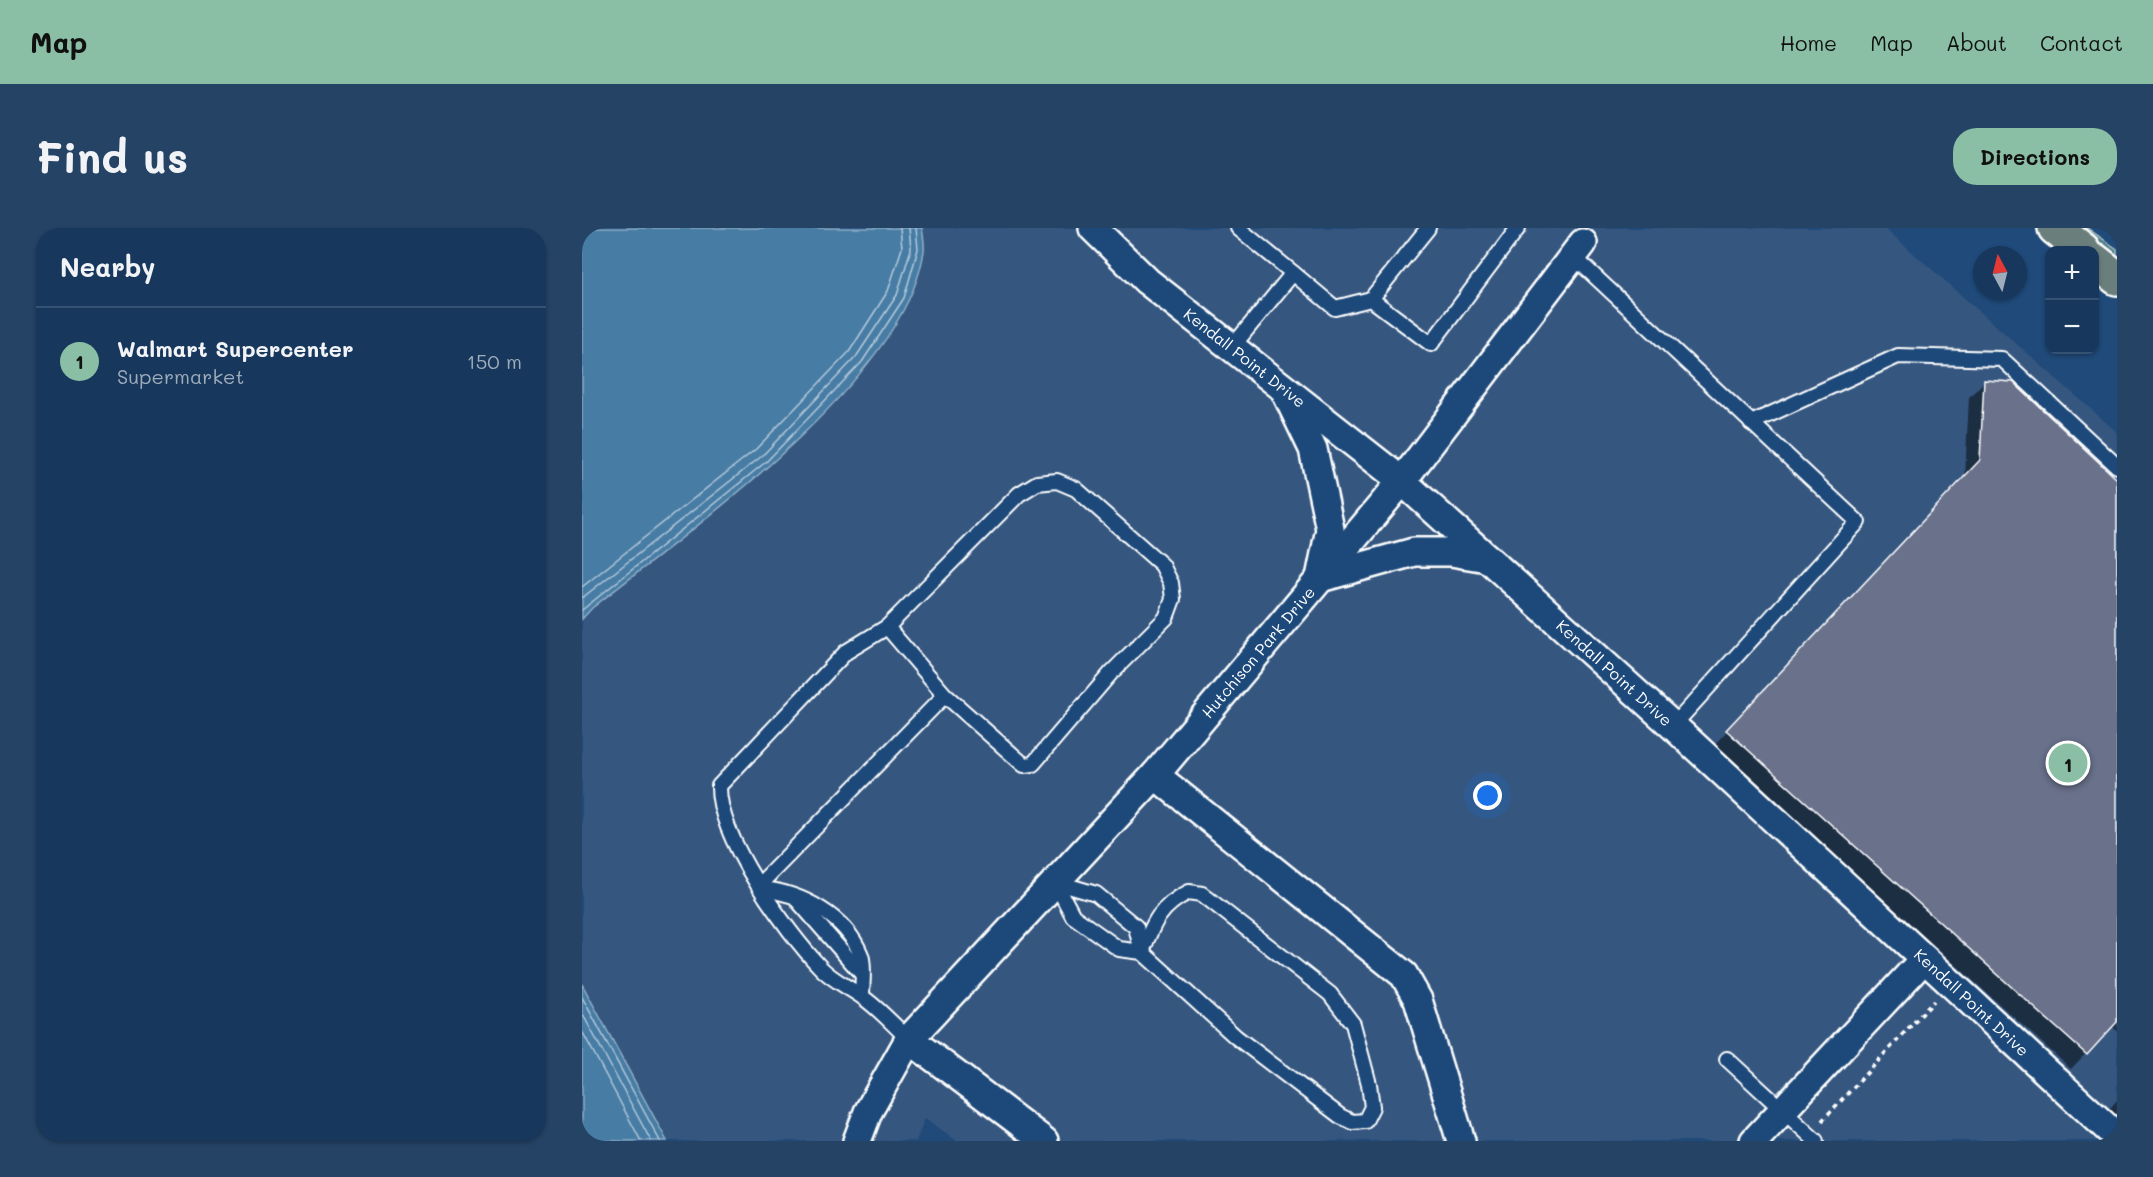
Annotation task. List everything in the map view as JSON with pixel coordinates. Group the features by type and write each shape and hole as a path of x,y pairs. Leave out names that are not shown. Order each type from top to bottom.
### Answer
{"highway":[{"path":"2055,228 2078,246"},
{"path":"2099,264 2117,278"}],"street":[{"name":"Kendall Point Drive","path":"1093,228 1147,281 1233,346 1402,481 1673,726 2117,1137"},
{"name":"Hutchison Park Drive","path":"857,1141 868,1112 909,1039 1155,775 1402,481 1578,250"},
{"path":"1283,386 1313,449 1330,529 1320,578 1414,552 1452,552 1487,558"},
{"path":"1155,775 1404,975 1418,1000 1461,1141"},
{"path":"1754,1141 1924,959"},
{"path":"909,1039 1044,1141"}],"lane":[{"path":"1238,228 1335,308 1371,299 1428,228"},
{"path":"1371,299 1431,344 1518,228"},
{"path":"1578,250 1752,423 1858,522 1673,726"},
{"path":"1233,346 1293,273"},
{"path":"1752,423 1898,356 2002,358 2117,466"},
{"path":"887,627 945,694 1024,765 1033,764 1111,673 1166,618 1173,599 1171,583 1162,565 1076,489 1057,481 1037,483 1019,494 887,627 846,652 719,786 719,800 725,816 760,887 789,929 821,968 840,984 862,996 909,1039"},
{"path":"760,887 945,694"},
{"path":"1055,882 1072,916 1119,949 1142,952 1245,1044 1340,1116 1352,1122 1365,1121 1372,1107 1369,1084 1353,1024 1330,994 1202,894 1189,892 1172,900 1154,922 1142,952"},
{"path":"1055,882 1096,894 1136,927 1142,952"},
{"path":"760,887 783,891 812,910 838,920 852,936 862,957 862,996"},
{"path":"789,929 812,910"},
{"path":"1727,1059 1813,1138"}],"path":[{"path":"1813,1138 1938,997"}],"shaded area":[{"path":"582,228 1885,228 2117,432 2117,1141 957,1141 925,1118 916,1141 582,1141"}],"green space":[{"path":"2075,228 2087,228 2117,249 2117,266 2099,250 2099,246 2095,246"}],"water":[{"path":"582,228 922,228 924,251 909,300 878,350 837,400 735,495 592,608 582,619"},
{"path":"582,984 667,1141 582,1141"}],"building":[{"path":"1984,380 2013,382 2117,479 2117,1022 2087,1055 1726,730 1980,460"}],"place":[{"name":"Walmart Supercenter","path":"2068,763"}]}
